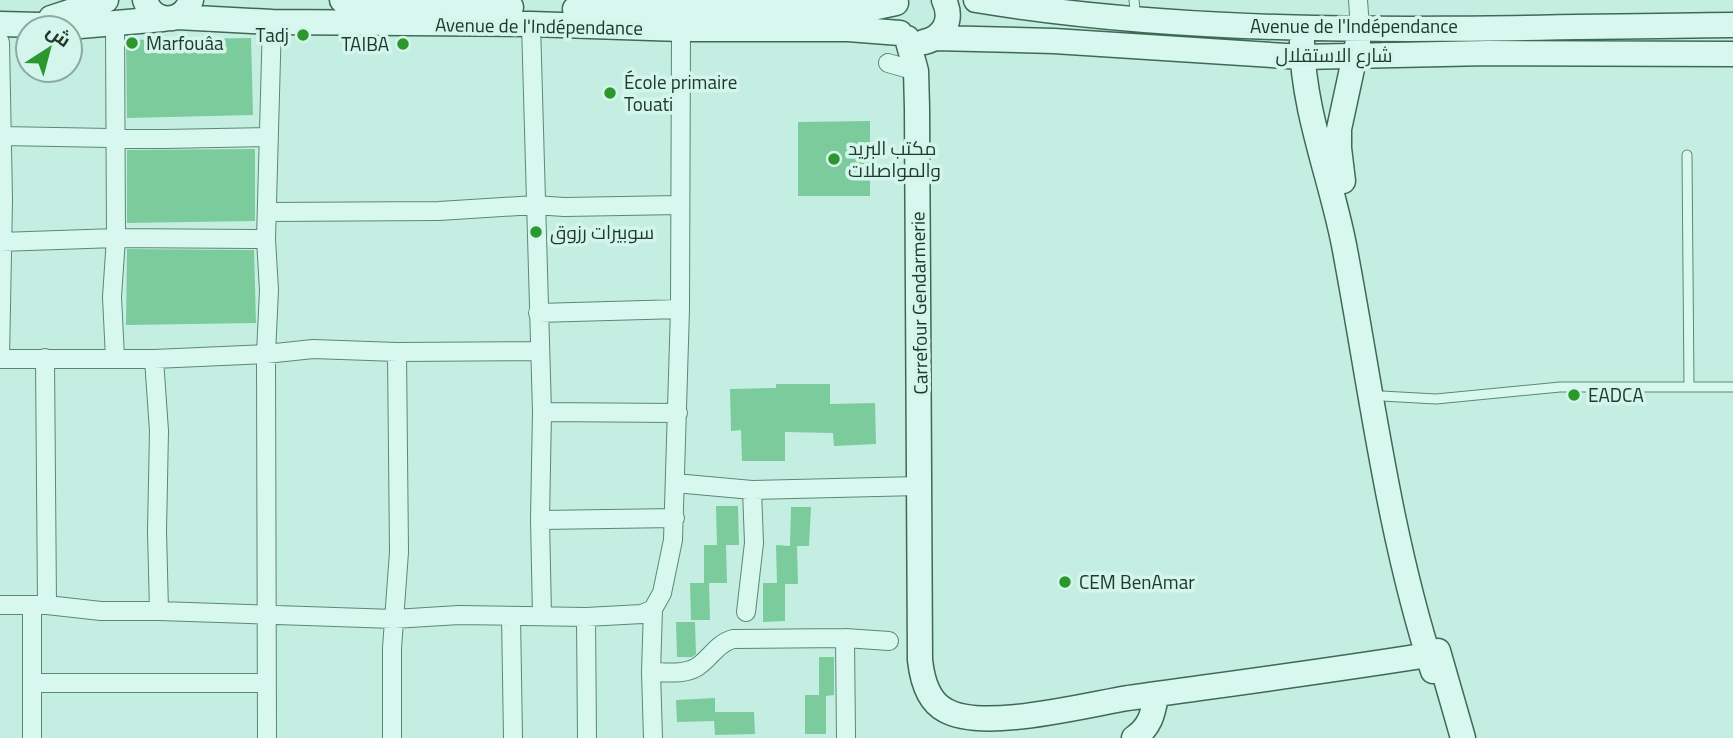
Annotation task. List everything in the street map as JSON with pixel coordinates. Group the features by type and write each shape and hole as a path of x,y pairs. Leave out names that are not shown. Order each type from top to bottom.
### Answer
{"main road":[{"path":"145,0 151,12 177,12"},
{"name":"Avenue de l'Indépendance","path":"342,0 389,4 659,5 833,11 863,10 896,1"},
{"path":"918,37 946,26 948,10 944,0"},
{"name":"Avenue de l'Indépendance","path":"975,0 1135,10 1303,28 1733,25"},
{"path":"896,1 894,18 918,37 922,51 916,71"},
{"name":"Avenue de l'Indépendance","path":"62,14 98,2"},
{"name":"Avenue de l'Indépendance","path":"84,25 115,24 177,12 272,22 848,29 918,37"},
{"path":"1579,26 1580,53"},
{"path":"1489,27 1489,53"},
{"path":"1303,28 1303,58 1308,96 1344,244 1386,481 1408,584 1463,738"},
{"path":"1360,28 1356,57 1341,112 1341,171 1412,550 1454,738"},
{"name":"شارع الاستقلال","path":"918,37 1054,41 1303,58 1489,53 1733,54"},
{"path":"1341,112 1361,79 1390,54"},
{"name":"Carrefour Gendarmerie","path":"916,71 920,660 926,687 935,702 945,711 989,719 1433,653"},
{"path":"1135,738 1152,718 1156,696"}],"street":[{"path":"1358,0 1360,28"},
{"path":"267,738 266,354 269,290 266,239 272,22"},
{"path":"115,24 116,238 112,297 115,358"},
{"path":"531,24 542,412 542,615"},
{"path":"653,738 653,609 662,593 675,518 680,309 681,29"},
{"path":"0,42 0,359 154,359 313,349 397,352 540,351"},
{"path":"888,63 916,71"},
{"path":"2,136 115,139 268,137"},
{"path":"268,212 439,211 535,205 680,205"},
{"path":"1,242 116,238 266,239"},
{"path":"538,313 680,309"},
{"path":"393,738 394,619 399,552 397,352"},
{"path":"32,738 32,683 48,555 45,358"},
{"path":"154,359 159,431 159,611"},
{"path":"542,412 678,413"},
{"path":"675,483 752,490 919,486"},
{"path":"746,612 754,543 752,490"},
{"path":"540,520 675,518"},
{"path":"0,605 40,605 101,611 394,619 459,615 586,617 642,614 653,609"},
{"path":"511,616 513,738"},
{"path":"586,617 587,738"},
{"path":"651,672 694,669 723,642 733,639 845,638 890,641"},
{"path":"845,638 846,738"},
{"path":"32,683 267,683"}],"lane":[{"path":"1687,155 1689,387"},
{"path":"1382,396 1436,399 1560,387 1733,387"}],"building":[{"path":"251,38 253,115 127,118 126,40"},
{"name":"مكتب البريد والمواصلات","path":"870,121 870,196 798,196 798,122"},
{"path":"255,149 255,221 127,223 127,150"},
{"path":"127,249 254,250 256,323 126,325"},
{"path":"776,384 830,384 830,404 875,403 876,444 834,446 833,433 785,432 785,461 742,461 741,430 731,431 730,389 776,388"},
{"path":"716,506 738,506 739,545 726,545 727,583 709,583 710,620 691,620 690,583 704,583 704,545 717,545"},
{"path":"791,507 811,507 809,546 797,546 798,584 785,584 785,621 763,622 763,583 777,583 776,545 790,546"},
{"path":"676,622 695,622 696,654 692,657 677,657"},
{"path":"819,657 834,657 834,695 826,696 826,734 805,734 805,695 819,695"},
{"path":"715,698 715,712 754,712 755,734 715,735 714,721 677,722 676,700"}],"place":[{"name":"Tadj","path":"303,35"},
{"name":"Marfouâa","path":"132,43"},
{"name":"TAIBA","path":"403,44"},
{"name":"École primaire Touati","path":"610,93"},
{"name":"مكتب البريد والمواصلات","path":"834,159"},
{"name":"سوبيرات رزوق","path":"536,232"},
{"name":"EADCA","path":"1574,395"},
{"name":"CEM BenAmar","path":"1065,582"}]}
